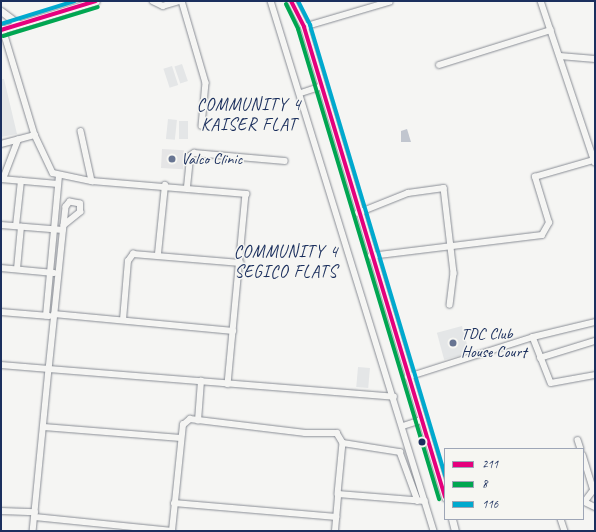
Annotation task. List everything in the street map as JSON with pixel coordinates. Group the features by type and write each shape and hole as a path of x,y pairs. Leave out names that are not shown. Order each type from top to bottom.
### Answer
{"main road":[{"path":"2,28 96,1"},
{"path":"291,1 297,9"},
{"path":"296,1 320,87 444,494"},
{"path":"1,11 18,24"},
{"path":"452,520 455,531"}],"street":[{"path":"152,1 159,6 180,1 206,82 202,126"},
{"path":"271,1 301,93 434,531"},
{"path":"371,256 450,249 544,234 549,223 535,177 594,161 542,1"},
{"path":"304,28 389,2"},
{"path":"2,28 35,135 48,169 59,177 92,181 165,185 246,194 228,384"},
{"path":"439,65 551,30"},
{"path":"560,56 595,59"},
{"path":"301,93 320,87"},
{"path":"81,131 92,181"},
{"path":"1,144 35,135"},
{"path":"18,140 2,179 58,184"},
{"path":"186,187 190,156 194,153 285,161"},
{"path":"46,316 59,177"},
{"path":"17,269 21,181"},
{"path":"158,254 165,185"},
{"path":"358,213 408,193 444,188 454,273 450,305"},
{"path":"1,225 55,230 63,227 33,531"},
{"path":"123,320 129,258 136,253 240,262"},
{"path":"1,268 59,274"},
{"path":"1,312 123,320 234,331"},
{"path":"408,377 533,337 595,322"},
{"path":"533,337 551,383 595,375"},
{"path":"540,358 595,341"},
{"path":"1,364 394,397"},
{"path":"198,421 201,381"},
{"path":"402,426 422,420"},
{"path":"1,511 172,531 181,438 184,422 198,421 337,433 343,443 335,531"},
{"path":"44,427 181,438"},
{"path":"578,440 581,448"},
{"path":"343,443 400,452 418,501"},
{"path":"584,458 594,490 585,502 595,506"},
{"path":"338,494 425,502"},
{"path":"174,503 336,517"},
{"path":"561,520 565,531"}],"shaded area":[{"path":"182,64 188,81 180,84 174,67"},
{"path":"172,66 178,85 170,88 163,69"},
{"path":"1,79 4,79 17,134 1,137"},
{"path":"168,119 177,120 175,140 166,139"},
{"path":"179,121 188,121 188,139 179,139"},
{"path":"407,129 411,142 401,142 401,131"},
{"name":"Valco Clinic","path":"162,149 184,150 183,169 161,168"},
{"name":"TDC Club House Court","path":"462,326 469,353 444,360 437,333"},
{"path":"358,367 370,368 368,388 356,387"}],"transit line":[{"name":"116","path":"1,24 75,1"},
{"name":"211","path":"1,30 96,1"},
{"name":"211","path":"291,1 304,27 444,494"},
{"name":"116","path":"298,1 310,25 444,473"},
{"name":"8","path":"286,4 298,29 439,499"},
{"name":"8","path":"3,36 98,7"}],"place":[{"name":"Valco Clinic","path":"172,159"},
{"name":"TDC Club House Court","path":"453,343"}],"district":[{"name":"COMMUNITY 4 KAISER FLAT","path":"249,115"},
{"name":"COMMUNITY 4 SEGICO FLATS","path":"286,262"}]}
